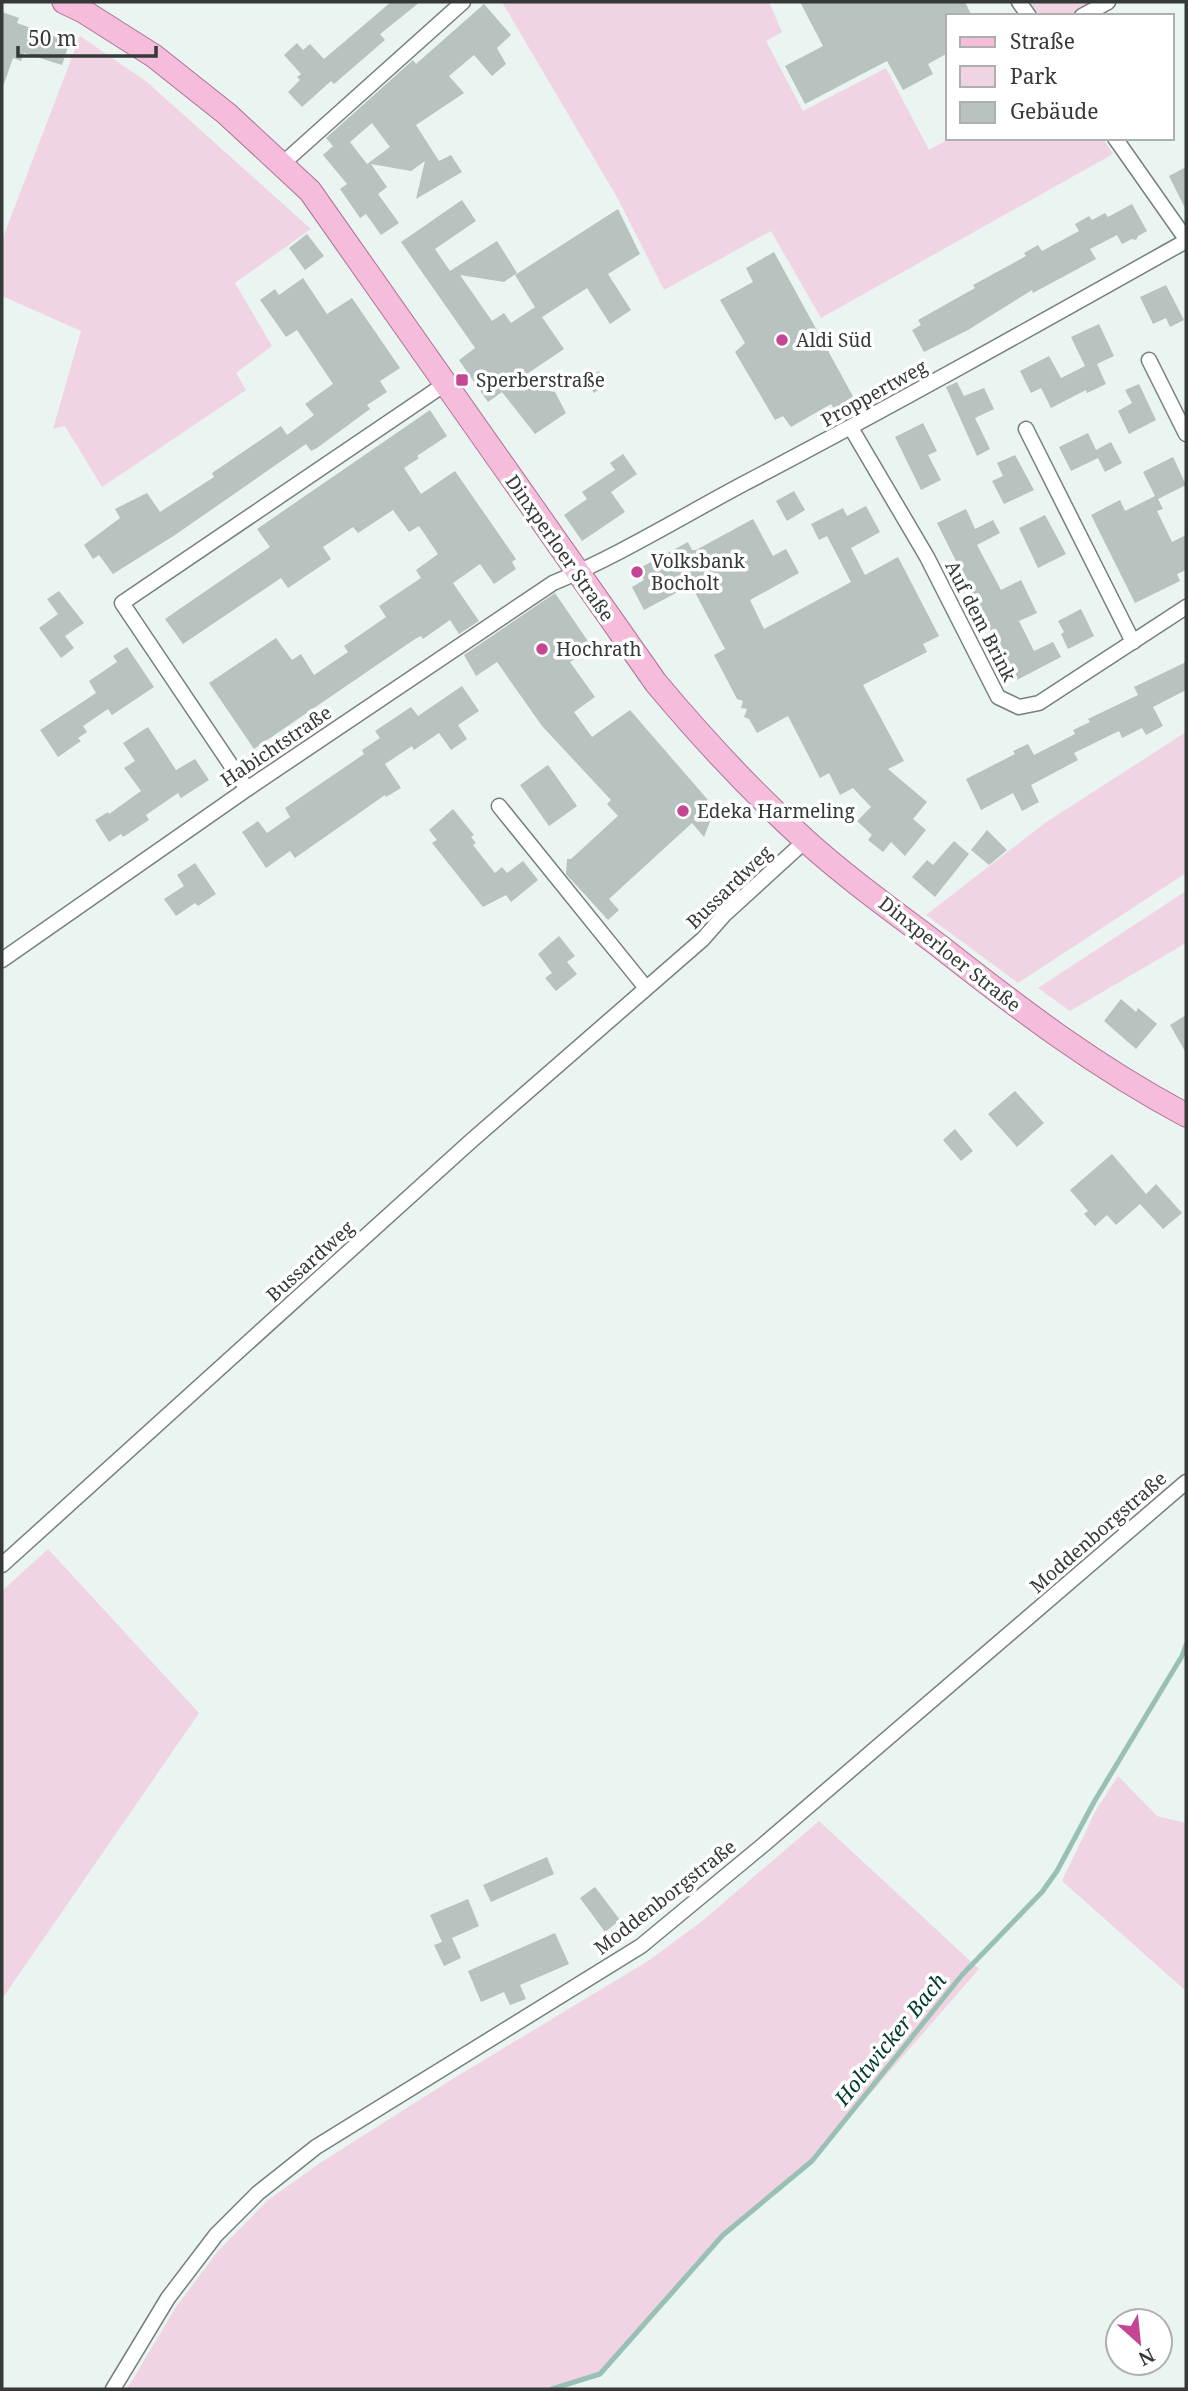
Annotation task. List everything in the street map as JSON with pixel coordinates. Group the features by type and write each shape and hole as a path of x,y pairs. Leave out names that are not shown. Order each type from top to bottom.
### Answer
{"main road":[{"name":"Dinxperloer Straße","path":"64,2 83,11 153,56 227,114 310,191 656,682 709,746 805,841 998,992 1094,1062 1186,1115"}],"street":[{"path":"281,164 463,2"},
{"path":"1087,14 1108,2"},
{"path":"1116,140 1186,240"},
{"name":"Proppertweg","path":"578,573 851,428 1186,240"},
{"path":"1149,360 1186,434"},
{"path":"247,789 122,603 445,384"},
{"name":"Auf dem Brink","path":"851,428 927,557 998,697 1019,707 1039,703 1186,607"},
{"path":"1026,429 1133,642"},
{"name":"Habichtstraße","path":"2,960 247,789 553,583 578,573"},
{"path":"499,806 646,988"},
{"name":"Bussardweg","path":"2,1565 461,1150 704,939 725,914 805,841"},
{"name":"Moddenborgstraße","path":"113,2389 168,2298 216,2235 258,2193 316,2147 641,1946 1186,1482"}],"green space":[{"path":"502,2 769,2 782,32 766,41 803,111 886,68 929,150 947,140 1104,140 1113,154 821,318 771,231 664,290 618,199"},
{"path":"1030,2 1098,2 1077,14 1039,14"},
{"path":"80,36 147,82 311,229 235,283 272,346 236,373 246,390 102,487 65,426 53,429 81,331 2,296 2,240"},
{"path":"1186,732 1186,873 1018,983 926,915 1045,823"},
{"path":"1186,891 1186,943 1070,1011 1038,988"},
{"path":"48,1549 199,1713 2,1999 2,1591"},
{"path":"1118,1776 1157,1816 1186,1823 1186,1991 1062,1881 1096,1810"},
{"path":"819,1821 979,1969 809,2164 723,2235 600,2374 557,2389 127,2389 176,2307 218,2251 268,2200 323,2161 451,2080 648,1961 701,1922"}],"building":[{"path":"391,2 420,2 380,34 385,40 334,84 331,81 302,107 288,92 300,80 297,77 301,74 284,55 297,43 303,50 310,44 324,59"},
{"path":"800,2 965,2 971,14 946,14 946,54 928,64 933,74 903,90 887,61 805,104 785,66 823,46"},
{"path":"484,4 511,35 497,48 506,64 492,76 474,55 449,76 464,93 416,125 439,161 451,155 462,172 416,199 425,161 411,171 371,164 387,187 378,194 399,223 381,235 366,214 360,218 340,189 347,184 323,155 333,146 326,138 413,60 416,64","holes":["372,123 390,147 367,164 350,142"]},
{"path":"2,12 19,18 17,23 69,44 62,65 24,53 21,61 13,58 4,84 2,83"},
{"path":"1186,167 1186,210 1169,176"},
{"path":"462,200 476,221 435,249 450,271 497,241 517,273 504,282 460,275 492,321 504,313 511,323 535,307 515,275 618,209 640,254 608,274 631,310 610,324 587,288 542,317 564,349 512,384 555,392 566,413 535,434 502,392 488,402 459,360 475,348 401,242"},
{"path":"1132,204 1147,231 1136,240 1122,244 1117,235 1090,249 1096,259 1033,293 1032,290 968,330 924,352 912,330 921,325 918,320 975,288 973,285 1026,256 1024,253 1038,245 1042,251 1079,231 1075,224 1089,216 1092,220 1105,213 1108,217"},
{"path":"307,234 324,256 305,270 289,248"},
{"name":"Aldi Süd","path":"774,252 855,400 835,410 831,404 791,427 783,416 775,420 735,352 745,343 720,300 753,282 746,268"},
{"path":"303,278 327,314 352,298 400,368 380,381 387,392 367,405 370,409 317,448 311,451 306,444 175,535 113,574 99,555 93,559 84,545 120,518 115,509 147,493 160,512 214,477 212,473 281,426 287,435 314,415 305,404 333,384 297,330 286,337 260,300 275,289 279,295"},
{"path":"1166,285 1184,320 1170,327 1166,318 1153,324 1140,297"},
{"path":"1099,324 1114,356 1097,364 1106,384 1087,393 1086,390 1051,408 1041,388 1031,393 1020,371 1049,356 1061,378 1085,366 1071,337"},
{"path":"599,371 607,384 594,393 585,380"},
{"path":"957,382 964,396 984,388 994,409 975,418 990,449 977,456 946,387"},
{"path":"1139,384 1156,420 1129,434 1118,411 1132,403 1125,390"},
{"path":"430,410 447,436 404,468 421,494 455,471 516,559 512,562 516,569 494,584 480,564 453,583 479,621 459,634 450,620 423,639 421,636 415,639 254,749 209,683 276,638 292,660 301,654 314,675 348,652 344,646 386,617 379,606 421,578 416,570 438,554 419,526 409,532 393,510 358,533 353,527 323,547 331,559 288,588 281,578 183,644 165,619 270,547 257,529"},
{"path":"923,423 937,451 928,455 941,480 921,490 895,437"},
{"path":"1088,433 1096,450 1111,442 1122,463 1105,472 1098,458 1071,471 1059,447"},
{"path":"623,454 637,474 611,492 625,512 582,541 564,515 587,499 582,492 615,470 610,463"},
{"path":"1015,455 1034,490 1004,504 992,481 1003,476 997,463"},
{"path":"1173,457 1186,485 1158,499 1163,509 1157,511 1172,542 1186,535 1186,570 1177,574 1180,581 1135,603 1091,515 1120,500 1125,511 1155,496 1143,472"},
{"path":"794,491 805,510 787,521 776,501"},
{"path":"866,506 880,532 851,548 865,575 898,557 939,636 923,644 927,652 863,685 904,761 888,769 927,802 913,819 926,830 905,856 891,842 883,852 868,840 872,835 857,821 871,807 853,788 840,795 829,773 820,778 788,716 757,733 749,719 744,717 747,709 741,708 743,701 737,699 714,655 725,649 691,585 644,610 632,587 644,580 638,569 688,542 692,550 696,550 753,519 773,556 786,549 799,573 750,600 764,629 851,582 827,536 819,540 811,524 843,508 847,516"},
{"path":"966,509 975,529 993,520 1000,533 977,545 1001,590 1021,580 1037,613 1019,621 1034,651 1053,642 1061,657 1015,681 1001,652 998,653 989,634 992,633 937,523"},
{"path":"1045,515 1066,554 1038,568 1019,528"},
{"path":"59,591 84,623 65,636 74,648 61,658 39,628 58,614 47,599"},
{"path":"555,593 592,647 570,662 595,697 574,712 592,737 630,710 708,800 711,808 711,819 704,837 692,823 609,899 619,910 608,920 566,874 567,859 571,859 618,816 607,804 611,800 542,726 497,662 476,676 464,655"},
{"path":"1081,609 1094,636 1068,649 1058,621"},
{"path":"127,647 154,687 112,715 108,709 83,726 87,732 78,738 81,741 58,757 40,730 96,693 89,681 117,662 113,656"},
{"path":"1186,662 1186,690 1153,707 1163,726 1146,735 1142,728 1122,738 1119,731 1074,753 1078,760 1031,785 1039,802 1022,811 1013,793 981,810 966,779 1015,754 1013,751 1028,744 1034,755 1075,734 1073,730 1090,722 1088,719 1138,695 1134,687"},
{"path":"462,686 479,711 458,725 467,739 451,750 439,733 414,750 412,746 385,764 401,788 386,797 385,795 295,858 290,851 266,868 242,832 258,821 267,833 290,817 285,808 364,754 362,750 380,738 375,731 411,707 418,716"},
{"path":"148,727 176,770 195,759 209,780 181,798 178,793 146,815 149,820 123,837 121,834 109,842 95,820 108,812 109,814 141,791 124,768 135,761 123,743"},
{"path":"548,765 577,806 549,826 520,785"},
{"path":"453,809 474,835 471,837 476,843 473,845 495,873 502,867 507,873 523,861 538,880 511,902 506,895 483,907 432,843 437,840 429,830"},
{"path":"987,830 1007,850 989,865 971,850"},
{"path":"954,841 969,854 935,897 912,877 927,860 933,865"},
{"path":"195,863 216,894 198,906 195,903 176,916 164,899 184,886 177,875"},
{"path":"559,936 575,956 567,962 577,974 556,991 545,978 552,973 538,954"},
{"path":"1121,999 1136,1012 1138,1008 1157,1024 1136,1049 1104,1021"},
{"path":"1186,1015 1186,1053 1170,1025"},
{"path":"1015,1091 1044,1123 1017,1147 988,1114"},
{"path":"955,1129 973,1151 961,1161 943,1140"},
{"path":"1112,1154 1146,1194 1156,1184 1182,1213 1163,1229 1140,1204 1116,1225 1107,1215 1095,1226 1084,1214 1088,1211 1070,1190"},
{"path":"547,1857 554,1874 491,1902 483,1885"},
{"path":"595,1887 620,1920 605,1932 580,1898"},
{"path":"468,1899 479,1926 452,1938 461,1958 444,1966 434,1945 442,1942 430,1915"},
{"path":"555,1933 569,1964 520,1985 526,1999 510,2005 504,1992 481,2002 468,1971"}],"waterway":[{"name":"Holtwicker Bach","path":"552,2389 600,2374 723,2235 812,2161 962,1975 1042,1892 1057,1871 1186,1645"}],"place":[{"name":"Aldi Süd","path":"782,340"},
{"name":"Sperberstraße","path":"462,380"},
{"name":"Volksbank Bocholt","path":"637,572"},
{"name":"Hochrath","path":"542,649"},
{"name":"Edeka Harmeling","path":"683,811"}]}
